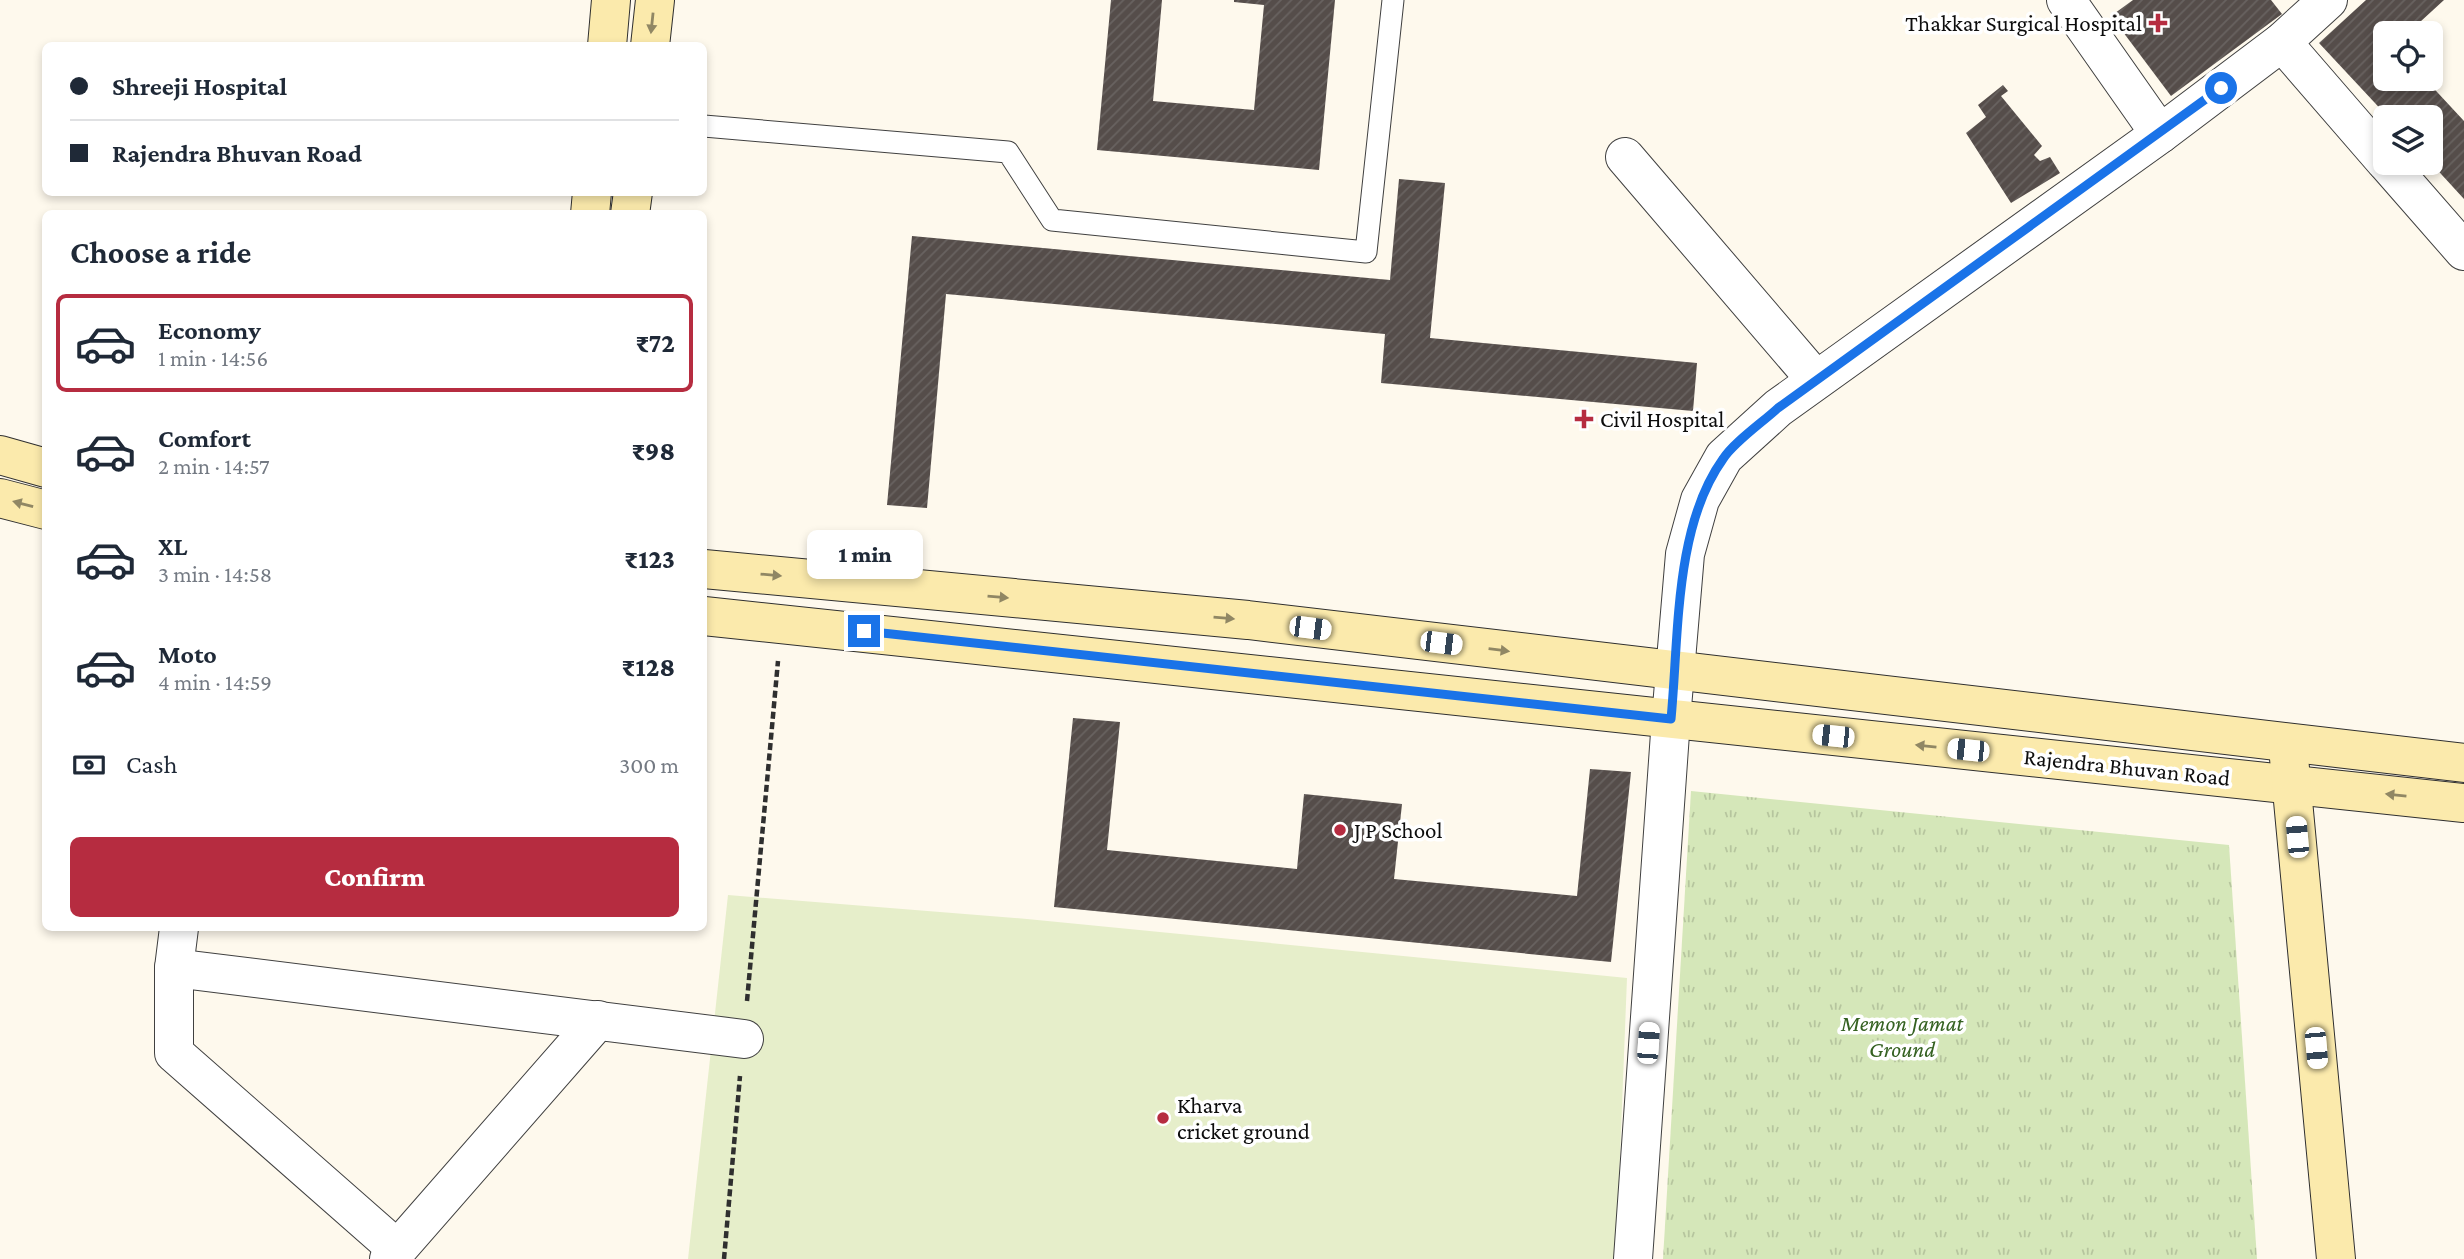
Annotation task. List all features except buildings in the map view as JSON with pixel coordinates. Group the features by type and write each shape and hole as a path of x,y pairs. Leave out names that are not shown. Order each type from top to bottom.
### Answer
{"street":[{"path":"607,42 611,0"},
{"path":"650,42 654,0"},
{"path":"2066,0 2160,134"},
{"path":"1633,1259 1685,554 1700,500 1724,457 1778,408 2160,134 2282,42 2328,0"},
{"path":"2282,42 2373,147"},
{"path":"1625,157 1816,380"},
{"path":"2397,175 2464,251"},
{"path":"0,455 42,467"},
{"path":"0,498 42,509"},
{"path":"707,569 1310,628 2464,763"},
{"name":"Rajendra Bhuvan Road","path":"707,616 2464,803"},
{"path":"1304,679 1310,628"},
{"path":"2288,742 2336,1259"},
{"path":"179,931 174,968 174,1053 393,1254 598,1020"},
{"path":"174,968 744,1039"}],"lane":[{"path":"707,126 1008,152 1052,220 1366,252 1393,0"}],"path":[{"path":"724,1259 781,622"}],"green space":[{"name":"Memon Jamat Ground","path":"1691,791 2229,845 2257,1259 1663,1259"},
{"name":"Kharva cricket ground","path":"728,895 1027,919 1627,978 1616,1259 688,1259"}],"place":[{"name":"Thakkar Surgical Hospital","path":"2158,23"},
{"name":"Civil Hospital","path":"1584,419"},
{"name":"J P School","path":"1340,830"},
{"name":"Kharva cricket ground","path":"1163,1118"}],"route":[{"path":"864,631 1671,719 1685,554 1700,500 1724,457 1778,408 2221,88"}]}
